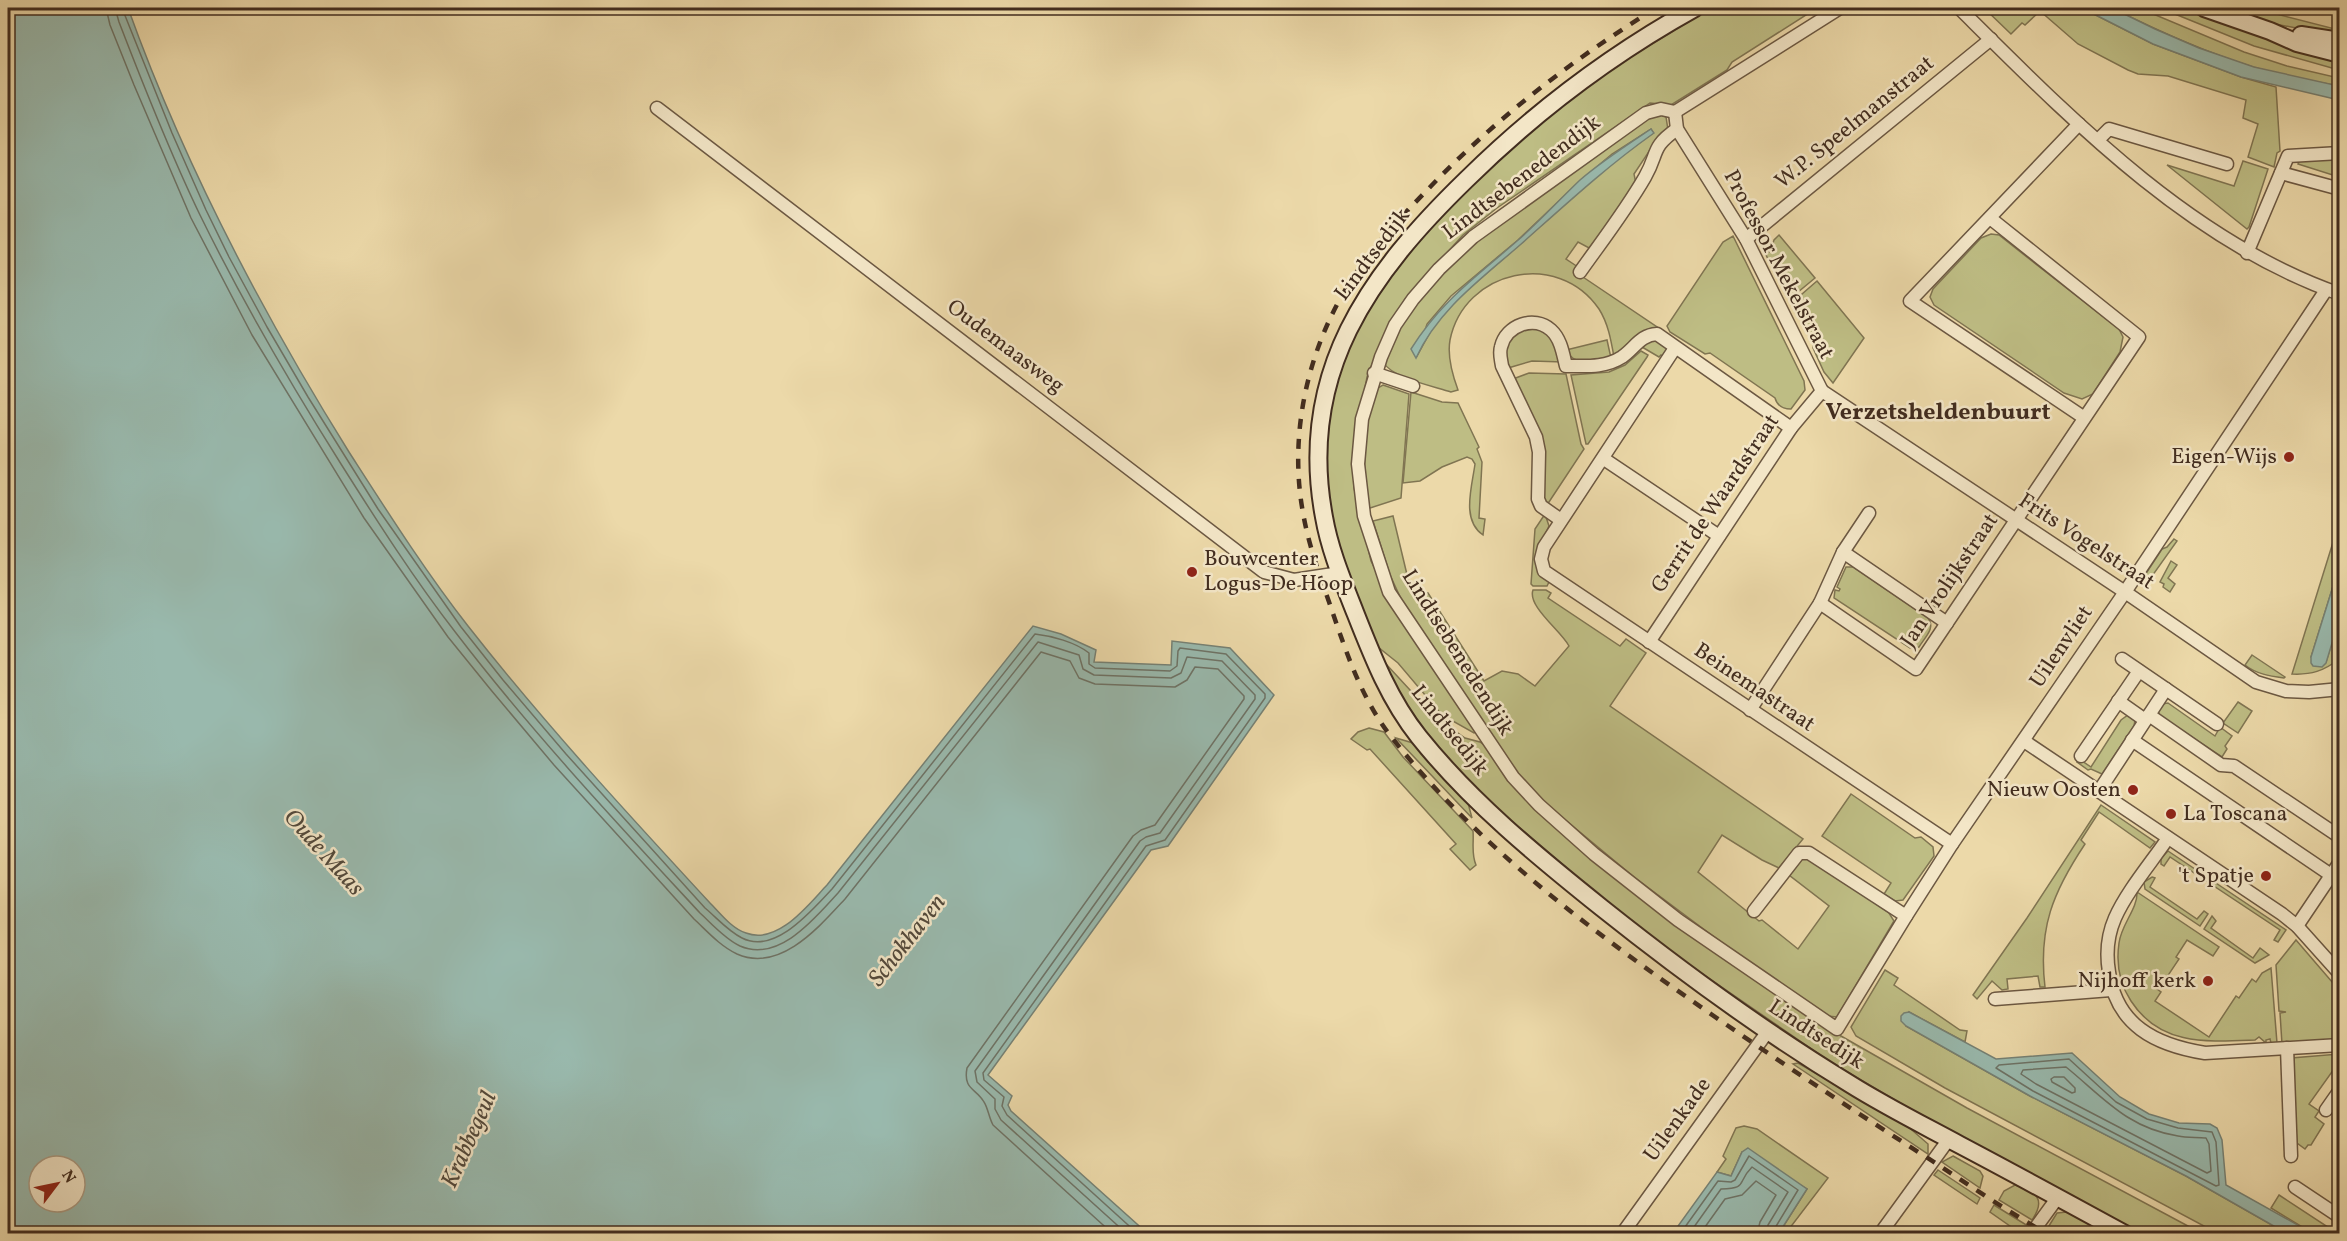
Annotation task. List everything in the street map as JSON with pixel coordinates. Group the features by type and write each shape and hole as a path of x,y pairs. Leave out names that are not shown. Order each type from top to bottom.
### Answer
{"main road":[{"name":"Lindtsedijk","path":"1695,8 1609,61 1513,135 1434,212 1387,266 1367,294 1350,325 1333,369 1320,437 1319,460 1323,508 1340,573 1387,690 1405,719 1444,766 1503,825 1564,878 1698,981 1768,1031 1854,1087 2125,1233"},
{"path":"2204,8 2297,43 2340,54"},
{"path":"2270,31 2340,41"}],"street":[{"path":"1675,112 1840,8"},
{"path":"1959,8 2079,124 2181,210 2247,253 2326,290 2340,294"},
{"name":"W.P. Speelmanstraat","path":"1746,239 1990,39"},
{"name":"Oudemaasweg","path":"657,108 1264,572 1294,580 1340,573"},
{"name":"Lindtsebenedendijk","path":"1675,112 1661,109 1646,113 1473,237 1438,268 1413,299 1395,325 1374,373 1362,419 1358,464 1364,516 1389,592 1513,777 1539,805 1594,854 1678,920 1837,1029"},
{"name":"Professor Mekelstraat","path":"1675,112 1677,129 1746,239 1822,392"},
{"path":"2079,124 1910,300 2083,417"},
{"path":"1580,272 1647,175 1656,148 1661,141 1677,129"},
{"path":"2098,140 2109,129 2227,164"},
{"path":"2247,253 2288,156 2340,153"},
{"path":"2281,173 2340,189"},
{"name":"Jan Vrolijkstraat","path":"1820,603 1916,669 2083,417 2139,337 1990,218"},
{"name":"Uilenvliet","path":"1837,1029 1952,844 2024,741 2326,290"},
{"path":"1676,348 1562,520 1541,506 1538,499 1539,452 1536,437 1502,366 1500,357 1503,340 1517,326 1526,323 1544,326 1556,337 1566,366 1596,366 1610,363 1623,356 1642,338 1650,334 1664,337 1676,348 1791,428"},
{"path":"1374,373 1413,386"},
{"name":"Gerrit de Waardstraat","path":"1649,642 1791,428 1822,392"},
{"name":"Frits Vogelstraat","path":"1822,392 2125,591 2256,682 2286,691 2309,692 2340,689"},
{"path":"1604,459 1719,536"},
{"path":"1750,710 1820,603 1843,552 1869,513"},
{"name":"Beinemastraat","path":"1562,520 1544,547 1541,559 1544,571 1952,844"},
{"path":"1843,552 1947,623"},
{"path":"2122,659 2217,724"},
{"path":"2081,756 2139,671"},
{"path":"2099,791 2166,689"},
{"path":"2118,701 2221,765 2234,766 2340,837"},
{"path":"2132,740 2331,875"},
{"path":"2024,741 2297,926 2339,973"},
{"path":"2168,838 2124,902 2113,924 2107,959 2111,990 2128,1018 2154,1039 2170,1046 2205,1053 2340,1045"},
{"path":"1754,911 1800,853 1809,853 1906,916"},
{"path":"2297,926 2340,862"},
{"path":"1995,999 2111,990"},
{"name":"Uilenkade","path":"1622,1233 1768,1031"},
{"path":"2287,1048 2290,1156"},
{"path":"2326,1110 2340,1090"},
{"path":"1880,1233 1949,1139"},
{"path":"2295,1187 2340,1217"},
{"path":"2031,1233 2058,1197"}],"shaded area":[{"path":"1711,8 1817,8 1732,62 1727,70 1671,105 1650,103 1497,208 1463,235 1405,299 1383,337 1367,377 1353,455 1354,488 1371,561 1391,601 1476,729 1474,733 1442,715 1398,663 1378,647 1347,574 1331,518 1326,473 1328,421 1337,381 1364,310 1414,242 1479,174 1594,79"},
{"path":"1984,8 2082,8 2153,44 2241,77 2276,87 2280,151 2277,153 2274,167 2248,157 2258,124 2243,118 2246,100 2168,76 2138,74 2128,70 2078,44 2040,11 2011,34"},
{"path":"2112,8 2139,8 2244,52 2287,66 2339,78 2339,86 2274,73 2217,55"},
{"path":"2160,8 2182,8 2286,45 2339,58 2339,70 2254,46"},
{"path":"2226,8 2253,8 2339,30 2339,36 2275,24"},
{"path":"1660,114 1666,117 1668,130 1660,135 1634,174 1636,184 1591,249 1578,242 1566,259 1578,267 1577,273 1663,331 1614,357 1609,332 1602,314 1581,290 1560,279 1538,274 1514,276 1492,284 1473,297 1459,316 1450,340 1449,353 1458,390 1451,392 1424,384 1388,368 1383,362 1408,311 1449,264 1472,243 1648,116","holes":["1651,129 1653,133 1611,164 1455,301 1434,325 1416,358 1427,324 1451,296 1518,240 1612,154"]},
{"path":"2339,159 2339,177 2298,164 2299,161"},
{"path":"2243,161 2268,169 2247,229 2167,165 2234,186"},
{"path":"1991,234 1999,235 2119,329 2123,337 2120,352 2093,394 2082,399 2064,393 1934,305 1930,297 1933,289 1981,238"},
{"path":"1779,235 1815,278 1792,297 1776,264 1769,261 1764,251 1770,252 1774,240"},
{"path":"1733,236 1804,381 1805,390 1791,409 1781,406 1775,398 1710,353 1705,354 1670,332 1667,326 1723,242"},
{"path":"1817,281 1864,338 1833,383 1824,372 1813,348 1814,342 1794,301"},
{"path":"1534,327 1551,336 1563,362 1532,361 1508,368 1504,352 1509,340 1513,335"},
{"path":"1651,338 1669,345 1664,357 1661,355 1659,357 1642,347"},
{"path":"1607,340 1611,358 1605,360 1579,361 1569,355 1566,350"},
{"path":"1641,351 1648,355 1647,357 1586,444 1571,375 1609,372 1625,365"},
{"path":"1529,373 1566,374 1584,449 1547,505 1543,501 1543,467 1513,379"},
{"path":"1383,385 1409,394 1401,498 1367,509 1364,464 1366,435 1374,390"},
{"path":"1411,392 1442,402 1458,403 1479,447 1477,449 1482,462 1479,518 1485,519 1483,535 1476,529 1470,512 1470,493 1475,464 1472,459 1467,457 1442,467 1420,481 1403,483"},
{"path":"1545,514 1549,526 1539,548 1537,563 1542,576 1549,582 1547,586 1533,586 1531,584 1535,529"},
{"path":"1393,516 1409,583 1417,591 1428,593 1484,681 1502,671 1518,674 1535,686 1569,646 1540,611 1532,596 1533,590 1546,590 1551,593 1548,598 1620,646 1626,639 1646,653 1610,706 1803,839 1779,868 1722,835 1698,872 1759,921 1762,920 1798,949 1829,906 1789,875 1801,859 1808,857 1889,913 1894,921 1837,1017 1827,1016 1741,957 1634,877 1528,786 1505,757 1408,614 1390,575 1373,521"},
{"path":"2339,523 2339,567 2311,657 2326,662 2339,620 2339,659 2317,671 2292,674"},
{"path":"2174,539 2177,541 2150,579 2145,575 2162,549"},
{"path":"2171,561 2177,565 2168,578 2175,584 2170,592 2160,582"},
{"path":"1846,567 1853,567 1928,618 1930,629 1919,647 1910,648 1834,598 1835,590 1840,589 1837,587"},
{"path":"2252,655 2285,677 2263,674 2249,668 2245,665"},
{"path":"1386,664 1434,716 1465,738 1480,742 1487,747 1519,791 1827,1028 1967,1108 2201,1233 2141,1233 2124,1225 1905,1106 1832,1063 1681,959 1615,909 1501,812 1462,774 1427,736 1409,709 1385,666"},
{"path":"2238,702 2252,711 2238,733 2223,723"},
{"path":"2168,703 2215,736 2220,727 2232,736 2225,746 2227,749 2222,757 2160,716 2158,711 2162,704"},
{"path":"2128,715 2135,720 2134,726 2102,774 2088,770 2077,762 2079,759 2091,767 2121,720"},
{"path":"1369,728 1384,732 1403,757 1473,831 1473,853 1476,865 1470,870 1450,849 1456,844 1370,749 1367,750 1351,739 1358,732"},
{"path":"1396,738 1413,743 1468,803 1472,818"},
{"path":"1851,794 1915,838 1921,837 1933,847 1934,856 1903,900 1895,901 1884,894 1891,883 1822,836"},
{"path":"2101,805 2155,842 2150,848 2099,812 2081,840 2085,844 2064,878 2050,911 2044,947 2045,987 2040,987 2038,976 2007,979 2008,989 2002,990 1992,981 1977,999 1973,995"},
{"path":"2168,851 2286,930 2278,942 2274,940 2280,930 2170,857 2164,866 2161,864 2161,858"},
{"path":"2152,877 2155,878 2150,887 2197,919 2204,911 2208,914 2200,926 2145,889 2144,882"},
{"path":"2137,892 2219,947 2213,956 2187,940 2176,957 2179,959 2165,980 2161,979 2157,989 2161,992 2155,1001 2209,1037 2236,996 2239,998 2252,979 2256,982 2262,973 2271,968 2277,1043 2271,1043 2270,1039 2266,1040 2266,1043 2259,1037 2255,1040 2219,1041 2186,1038 2170,1034 2143,1016 2131,1001 2124,987 2119,973 2118,958 2120,936 2135,904"},
{"path":"2212,916 2216,921 2211,928 2253,958 2260,948 2269,955 2255,963 2204,929"},
{"path":"2296,940 2339,990 2339,1040 2282,1044 2280,1013 2286,1012 2279,1011 2276,965"},
{"path":"1885,970 1898,978 1894,985 1960,1030 1967,1031 1965,1042 1909,1012 1906,1026 2030,1096 2186,1176 2286,1233 2217,1233 1945,1088 1856,1036 1851,1027"},
{"path":"2339,1054 2339,1062 2309,1104 2319,1111 2315,1117 2324,1124 2311,1145 2305,1149 2297,1143 2291,1058"},
{"path":"1798,1063 1905,1124 1928,1144 1928,1154 1793,1064"},
{"path":"1744,1126 1757,1129 1828,1178 1786,1233 1779,1233 1807,1189 1742,1152 1731,1176 1717,1172 1726,1159 1723,1156 1736,1128"},
{"path":"1953,1156 1980,1171 1983,1176 1980,1188 1942,1162"},
{"path":"1938,1170 1980,1198 1977,1204 1934,1175"},
{"path":"2015,1185 2029,1190 2037,1197 2038,1207 2032,1220 1999,1200 2004,1191"},
{"path":"2279,1195 2337,1233 2312,1233 2271,1208"},
{"path":"1994,1205 2028,1226 2023,1233 1990,1212"},
{"path":"2067,1212 2110,1233 2055,1233 2047,1229 2057,1213"}],"water":[{"path":"8,8 128,8 174,123 226,236 317,399 407,540 468,626 556,733 710,903 726,920 741,931 758,935 769,933 791,921 811,903 1033,626 1061,634 1096,650 1094,662 1171,665 1172,641 1230,648 1274,695 1168,846 1151,850 988,1075 1012,1096 1008,1105 1011,1111 1147,1233 8,1233"},
{"path":"2082,8 2112,8 2199,48 2254,67 2339,86 2339,100 2241,77 2153,44"},
{"path":"1651,129 1654,133 1586,187 1462,296 1436,325 1416,358 1411,349 1422,332 1460,290 1525,234 1580,180"},
{"path":"2339,567 2339,620 2326,663 2322,667 2313,666 2311,657"},
{"path":"1909,1012 1996,1059 2072,1053 2120,1097 2149,1114 2179,1123 2210,1124 2217,1128 2222,1140 2226,1185 2312,1233 2286,1233 2186,1176 2030,1096 1906,1026 1901,1021 1901,1016"},
{"path":"1748,1148 1807,1189 1779,1233 1673,1233 1717,1172 1731,1176 1742,1152"}],"railway":[{"path":"1656,8 1568,67 1485,134 1402,217 1372,251 1354,276 1325,329 1315,357 1301,417 1298,447 1302,507 1316,565 1347,654 1371,707 1393,739 1431,784 1472,826 1563,905 1659,978 1824,1090 1991,1200 2047,1234"}],"place":[{"name":"Eigen-Wijs","path":"2289,457"},
{"name":"Bouwcenter Logus-De Hoop","path":"1192,572"},
{"name":"Nieuw Oosten","path":"2133,790"},
{"name":"La Toscana","path":"2171,814"},
{"name":"'t Spatje","path":"2266,876"},
{"name":"Nijhoff kerk","path":"2208,981"}],"district":[{"name":"Verzetsheldenbuurt","path":"1938,413"}],"water label":[{"name":"Oude Maas","path":"323,853"},
{"name":"Schokhaven","path":"908,941"},
{"name":"Krabbegeul","path":"470,1140"}]}
